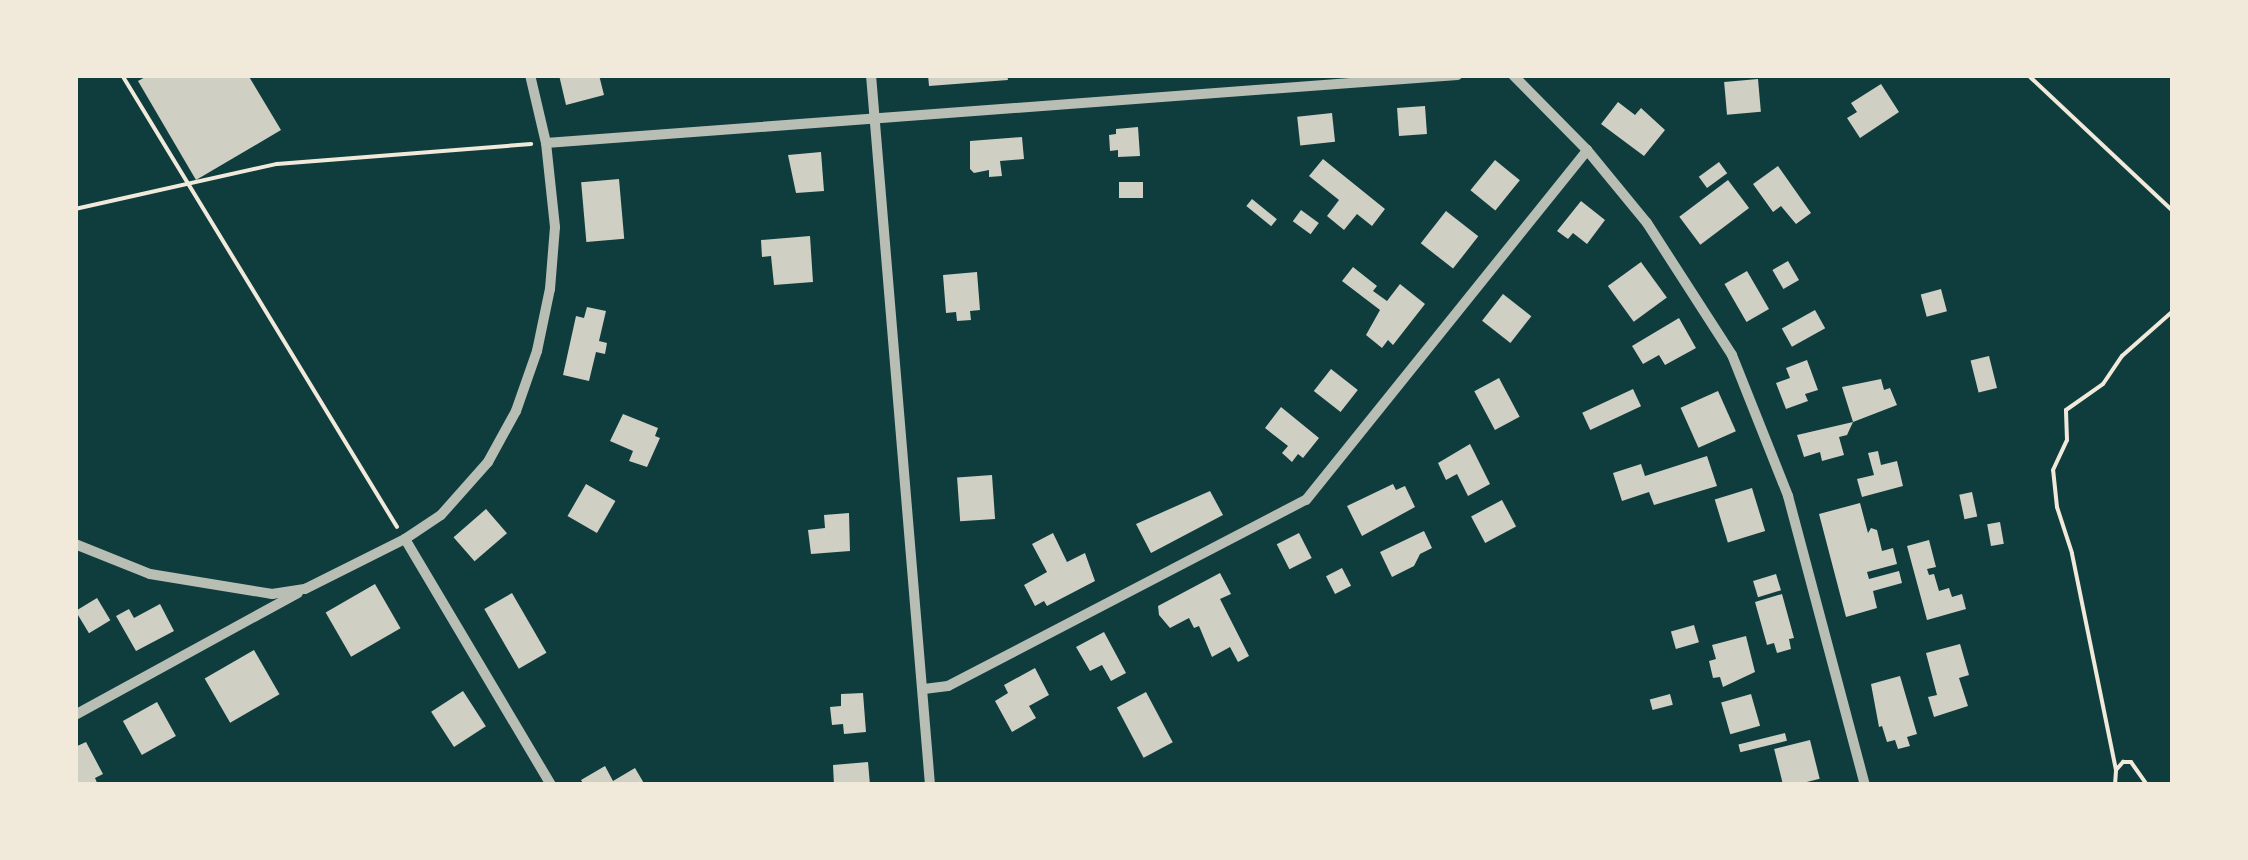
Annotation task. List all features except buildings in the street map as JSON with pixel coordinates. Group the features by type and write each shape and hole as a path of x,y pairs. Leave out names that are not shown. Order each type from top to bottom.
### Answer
{"street":[{"path":"75,716 305,589 405,539 442,515 488,462 516,411 532,366 550,289 555,227 546,143 530,75"},
{"path":"871,75 930,785"},
{"path":"546,143 1458,75"},
{"path":"1512,75 1587,150 1661,241 1732,356 1788,496 1865,785"},
{"path":"924,690 948,686 1306,500 1587,150"},
{"path":"405,539 551,785"},
{"path":"75,544 122,567 185,583 272,594 305,589"}],"path":[{"path":"122,75 405,539"},
{"path":"2028,75 2173,212"},
{"path":"75,208 277,164 546,143"},
{"path":"2115,785 2116,770 2072,553 2057,507 2053,470 2067,440 2066,410 2103,384 2122,356 2173,311"},
{"path":"2116,770 2123,762 2131,762 2147,785"}]}
